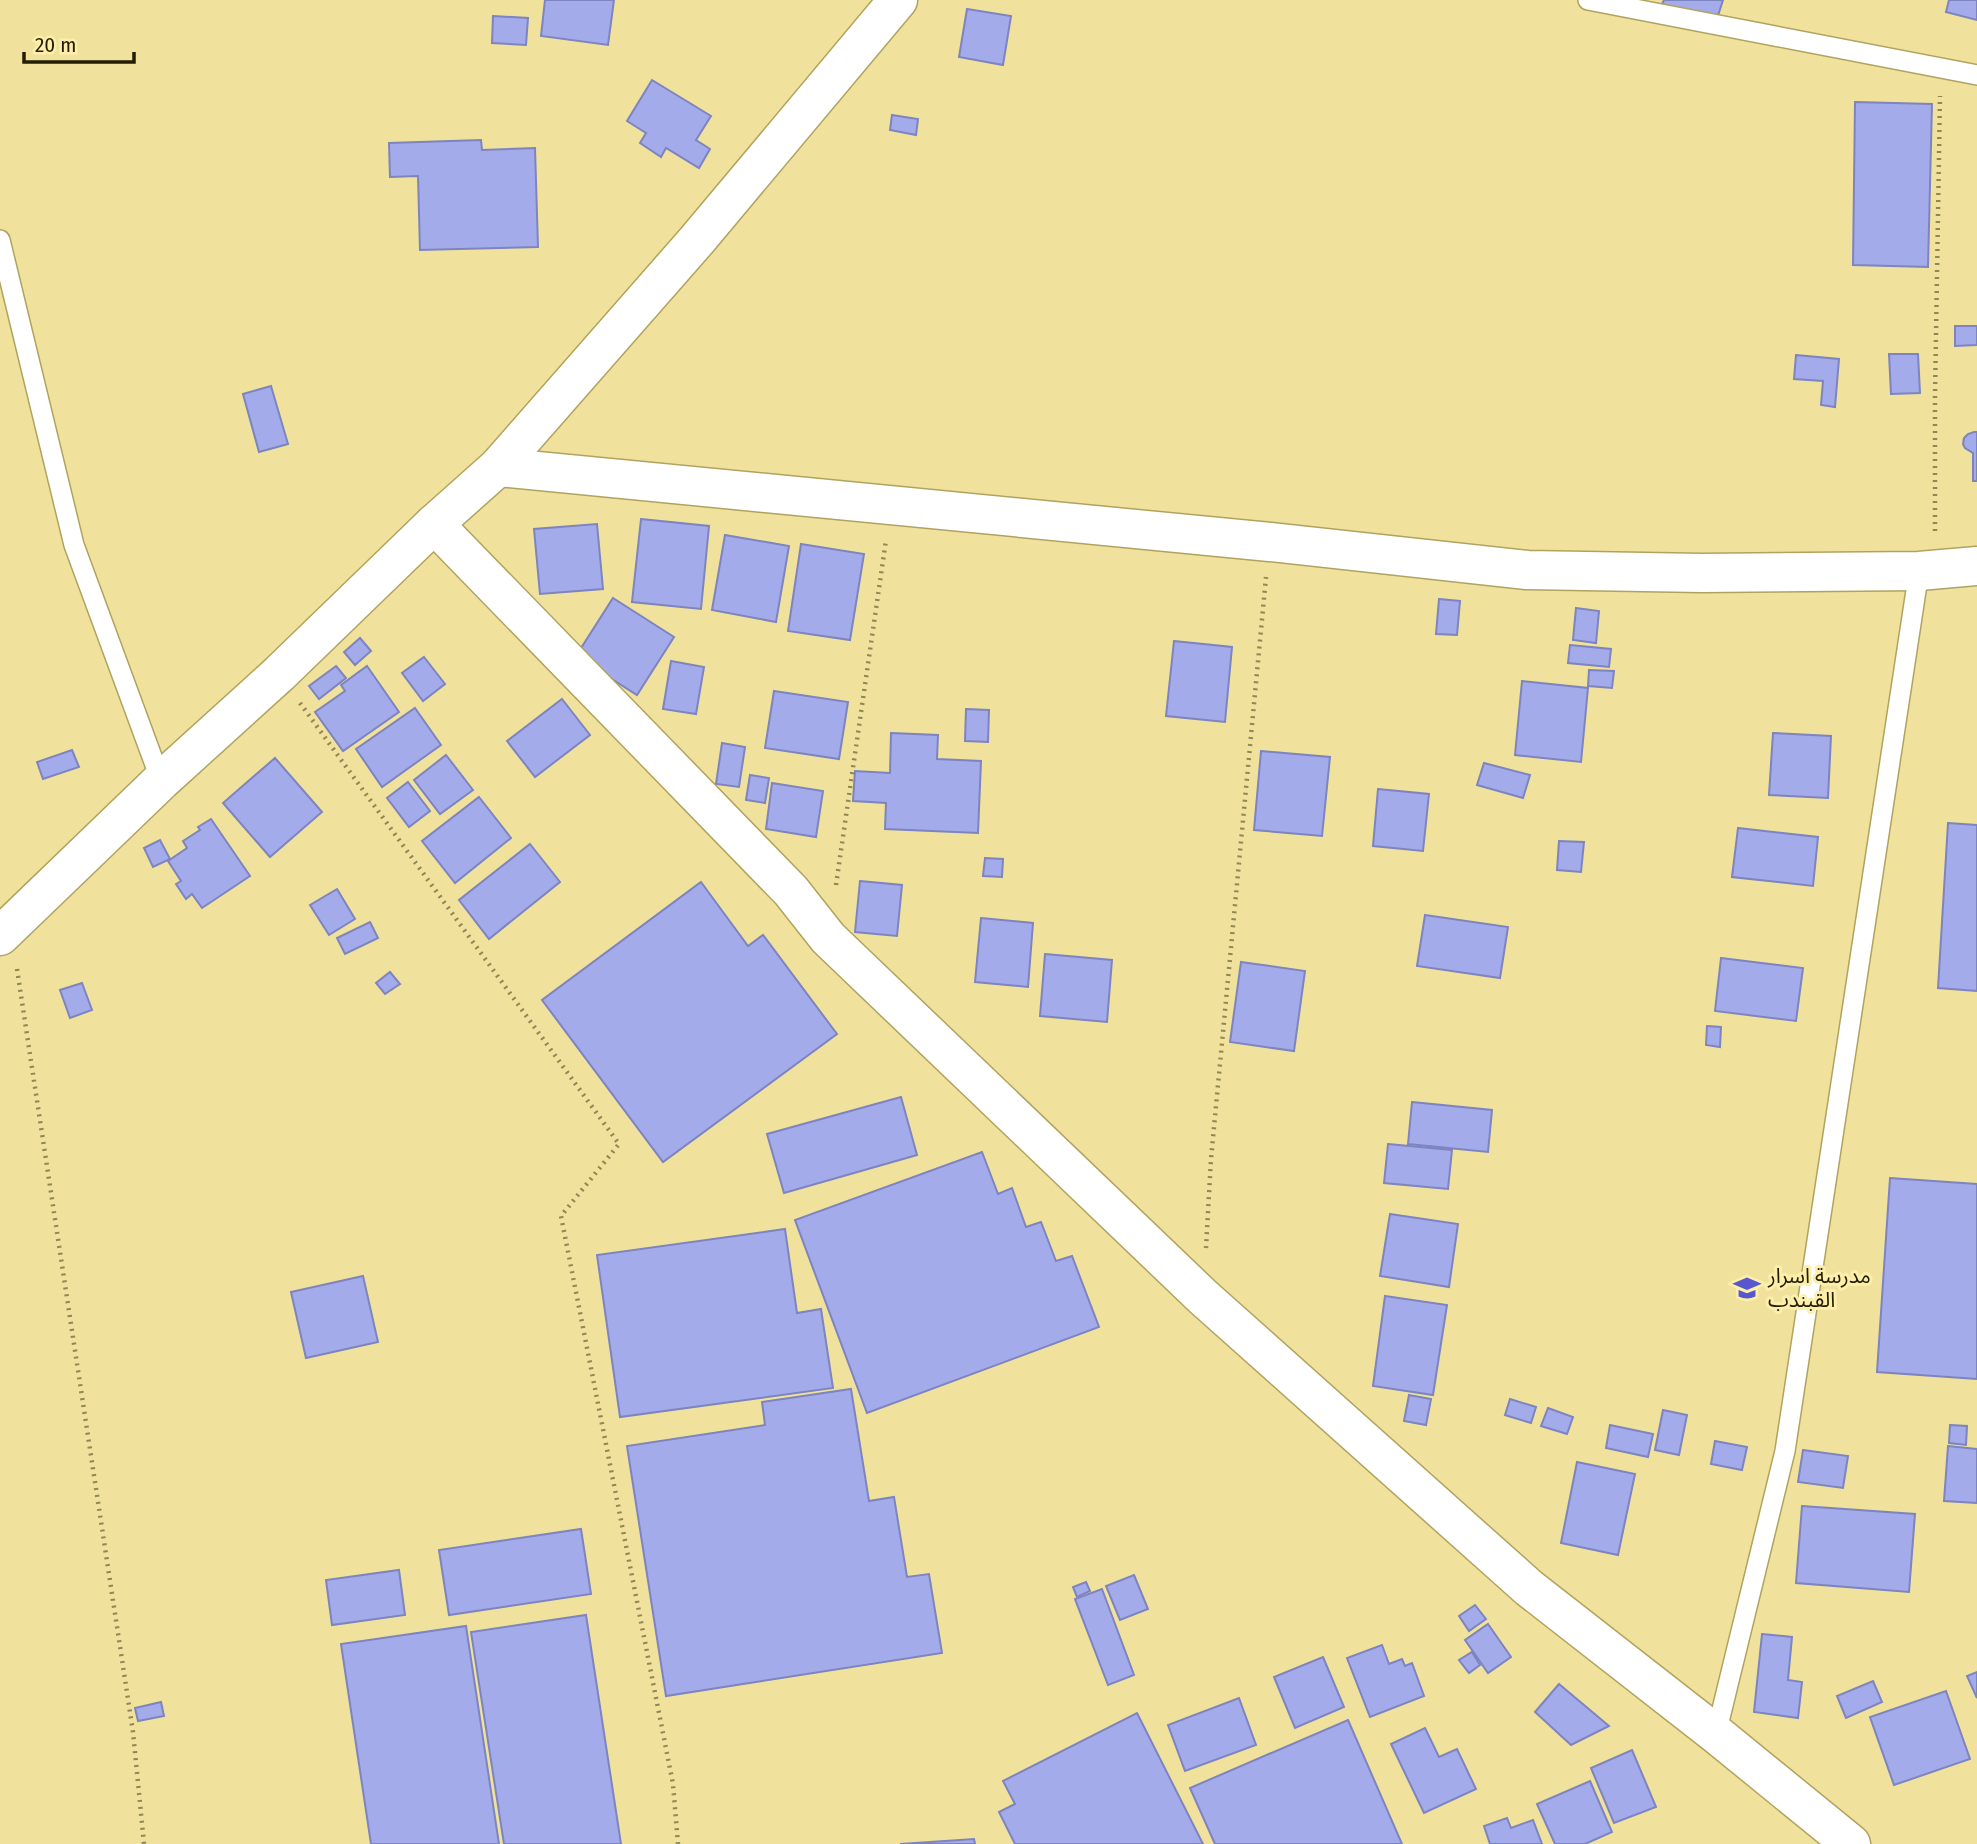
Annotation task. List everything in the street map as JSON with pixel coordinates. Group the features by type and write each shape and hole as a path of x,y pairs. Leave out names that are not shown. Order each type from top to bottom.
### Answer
{"street":[{"path":"5,931 161,781 279,674 434,524 498,467 697,240 898,0"},
{"path":"498,467 1270,542 1527,570 1702,573 1927,571 1977,566"},
{"path":"434,524 791,891 828,939 1203,1297 1529,1588 1851,1844"}],"lane":[{"path":"1588,0 1977,75"},
{"path":"0,240 74,545 161,781"},
{"path":"1716,1734 1785,1451 1927,571"}],"path":[{"path":"1927,571 1935,395 1941,69"},
{"path":"828,939 892,505"},
{"path":"1203,1297 1211,1159 1270,542"},
{"path":"279,674 619,1144 561,1216 673,1784 678,1844"},
{"path":"5,931 133,1732 144,1844"}],"building":[{"path":"545,0 614,0 608,45 541,36"},
{"path":"1664,0 1723,0 1716,22 1662,4"},
{"path":"1949,0 1977,0 1977,20 1946,12"},
{"path":"967,9 1011,16 1003,65 959,57"},
{"path":"493,16 528,18 526,45 492,43"},
{"path":"652,80 711,116 696,140 710,149 699,168 666,148 661,157 640,143 646,133 627,121"},
{"path":"1855,102 1932,104 1928,267 1853,265"},
{"path":"892,115 918,119 916,135 890,130"},
{"path":"481,140 482,150 535,148 538,247 420,250 418,176 390,177 389,143"},
{"path":"1955,326 1977,326 1977,345 1955,346"},
{"path":"1889,354 1918,354 1920,393 1891,394"},
{"path":"1796,355 1839,359 1835,407 1821,405 1823,381 1794,379"},
{"path":"271,386 288,444 259,452 243,394"},
{"path":"1977,432 1977,481 1973,481 1973,453 1963,444 1964,438"},
{"path":"641,519 709,526 701,609 632,602"},
{"path":"597,524 603,589 540,594 534,529"},
{"path":"725,535 789,546 776,622 712,610"},
{"path":"801,544 864,554 850,640 788,631"},
{"path":"613,598 674,637 637,695 576,656"},
{"path":"1439,599 1460,601 1457,635 1436,634"},
{"path":"1576,608 1599,611 1596,643 1573,640"},
{"path":"360,638 371,651 355,665 344,652"},
{"path":"1174,641 1232,647 1225,722 1166,716"},
{"path":"1570,645 1611,649 1609,667 1568,663"},
{"path":"424,657 445,684 423,701 402,673"},
{"path":"671,661 704,667 696,714 663,709"},
{"path":"336,666 346,678 319,699 309,686"},
{"path":"367,666 399,712 343,751 315,712 345,691 341,685"},
{"path":"1589,670 1614,671 1612,688 1588,686"},
{"path":"1522,681 1588,688 1581,762 1515,755"},
{"path":"774,691 848,702 839,759 765,748"},
{"path":"562,699 590,735 535,777 507,741"},
{"path":"415,708 441,745 382,787 356,749"},
{"path":"966,709 989,710 988,742 965,741"},
{"path":"891,733 938,735 937,759 981,761 978,833 885,829 886,803 853,801 855,771 890,773"},
{"path":"1773,733 1831,736 1828,798 1769,795"},
{"path":"722,743 745,747 739,787 716,784"},
{"path":"72,750 79,767 43,779 37,762"},
{"path":"1261,751 1330,757 1322,836 1254,830"},
{"path":"446,755 473,790 440,814 414,780"},
{"path":"275,758 322,812 270,857 223,803"},
{"path":"1484,763 1530,775 1523,798 1477,785"},
{"path":"750,775 769,778 765,803 746,800"},
{"path":"408,782 430,811 409,827 387,798"},
{"path":"772,783 823,791 816,837 766,829"},
{"path":"1378,789 1429,794 1423,851 1373,846"},
{"path":"479,797 511,838 455,883 422,841"},
{"path":"211,819 250,876 202,908 192,894 186,899 176,884 181,881 168,861 187,848 183,841"},
{"path":"1948,823 1977,825 1977,991 1938,988"},
{"path":"1738,828 1818,837 1813,886 1732,877"},
{"path":"160,840 170,859 153,867 144,848"},
{"path":"1559,841 1584,842 1581,872 1557,870"},
{"path":"530,844 560,882 489,939 459,900"},
{"path":"985,858 1003,859 1002,877 983,876"},
{"path":"860,881 902,885 897,936 855,932"},
{"path":"701,882 748,946 763,935 837,1034 663,1162 542,1000"},
{"path":"337,889 355,919 329,935 310,905"},
{"path":"1425,915 1508,927 1500,978 1417,966"},
{"path":"981,918 1033,923 1028,987 975,982"},
{"path":"370,922 378,938 345,954 337,938"},
{"path":"1045,954 1112,960 1107,1022 1040,1016"},
{"path":"1721,958 1803,968 1796,1021 1715,1011"},
{"path":"1241,962 1305,971 1294,1051 1230,1042"},
{"path":"390,972 400,984 385,994 376,983"},
{"path":"82,983 92,1010 70,1018 60,990"},
{"path":"1707,1026 1721,1027 1720,1047 1706,1045"},
{"path":"901,1097 917,1155 784,1193 767,1134"},
{"path":"1412,1102 1492,1110 1488,1152 1408,1144"},
{"path":"1388,1144 1452,1150 1448,1189 1384,1183"},
{"path":"982,1152 998,1194 1012,1188 1026,1227 1041,1222 1056,1261 1072,1256 1099,1327 867,1413 795,1220"},
{"path":"1890,1178 1977,1184 1977,1379 1877,1372"},
{"path":"1390,1214 1458,1224 1449,1287 1380,1276"},
{"path":"785,1229 797,1313 821,1309 833,1388 620,1417 597,1255"},
{"path":"363,1276 378,1342 306,1358 291,1292"},
{"path":"1385,1296 1447,1305 1433,1395 1373,1386"},
{"path":"851,1389 869,1501 894,1497 907,1577 929,1574 942,1653 666,1696 627,1446 765,1425 762,1402"},
{"path":"1409,1395 1431,1399 1426,1425 1404,1421"},
{"path":"1510,1399 1536,1407 1531,1423 1505,1415"},
{"path":"1548,1408 1573,1417 1567,1434 1541,1426"},
{"path":"1663,1410 1687,1415 1679,1455 1655,1450"},
{"path":"1610,1425 1653,1434 1648,1457 1606,1448"},
{"path":"1950,1425 1967,1426 1966,1445 1949,1443"},
{"path":"1715,1441 1747,1447 1742,1470 1711,1464"},
{"path":"1948,1446 1977,1449 1977,1503 1944,1501"},
{"path":"1803,1450 1848,1456 1843,1488 1798,1482"},
{"path":"1577,1462 1635,1474 1618,1555 1561,1543"},
{"path":"1802,1506 1915,1514 1909,1592 1796,1583"},
{"path":"581,1529 591,1594 449,1615 439,1550"},
{"path":"399,1570 405,1615 332,1625 326,1580"},
{"path":"1134,1575 1148,1609 1120,1620 1106,1586"},
{"path":"1086,1582 1090,1591 1077,1597 1073,1587"},
{"path":"1102,1589 1134,1675 1108,1685 1075,1599"},
{"path":"1475,1605 1486,1619 1469,1631 1459,1616"},
{"path":"586,1615 621,1844 504,1844 471,1632"},
{"path":"1488,1624 1511,1657 1488,1673 1465,1640"},
{"path":"466,1626 499,1844 371,1844 341,1644"},
{"path":"1762,1634 1792,1637 1788,1680 1802,1682 1798,1718 1754,1712"},
{"path":"1382,1645 1389,1664 1402,1659 1405,1666 1412,1663 1424,1696 1370,1717 1347,1658"},
{"path":"1472,1652 1480,1665 1469,1673 1459,1660"},
{"path":"1323,1657 1344,1707 1295,1728 1274,1677"},
{"path":"1977,1672 1977,1698 1967,1676"},
{"path":"1873,1681 1882,1702 1846,1718 1837,1696"},
{"path":"1559,1684 1609,1726 1571,1745 1535,1712"},
{"path":"1946,1691 1970,1759 1894,1785 1870,1717"},
{"path":"1239,1698 1256,1745 1185,1771 1168,1725"},
{"path":"161,1702 164,1716 138,1721 135,1708"},
{"path":"1137,1713 1203,1844 1015,1844 999,1812 1015,1804 1003,1781"},
{"path":"1348,1720 1402,1844 1215,1844 1190,1788"},
{"path":"1425,1728 1439,1757 1457,1749 1476,1789 1424,1813 1391,1744"},
{"path":"1632,1750 1656,1807 1614,1823 1591,1768"},
{"path":"1590,1781 1612,1832 1585,1844 1555,1844 1537,1804"},
{"path":"1507,1818 1511,1828 1533,1820 1542,1844 1490,1844 1484,1826"},
{"path":"974,1839 975,1844 900,1844"}],"place":[{"name":"مدرسة اسرار القبندب","path":"1747,1288"}]}
